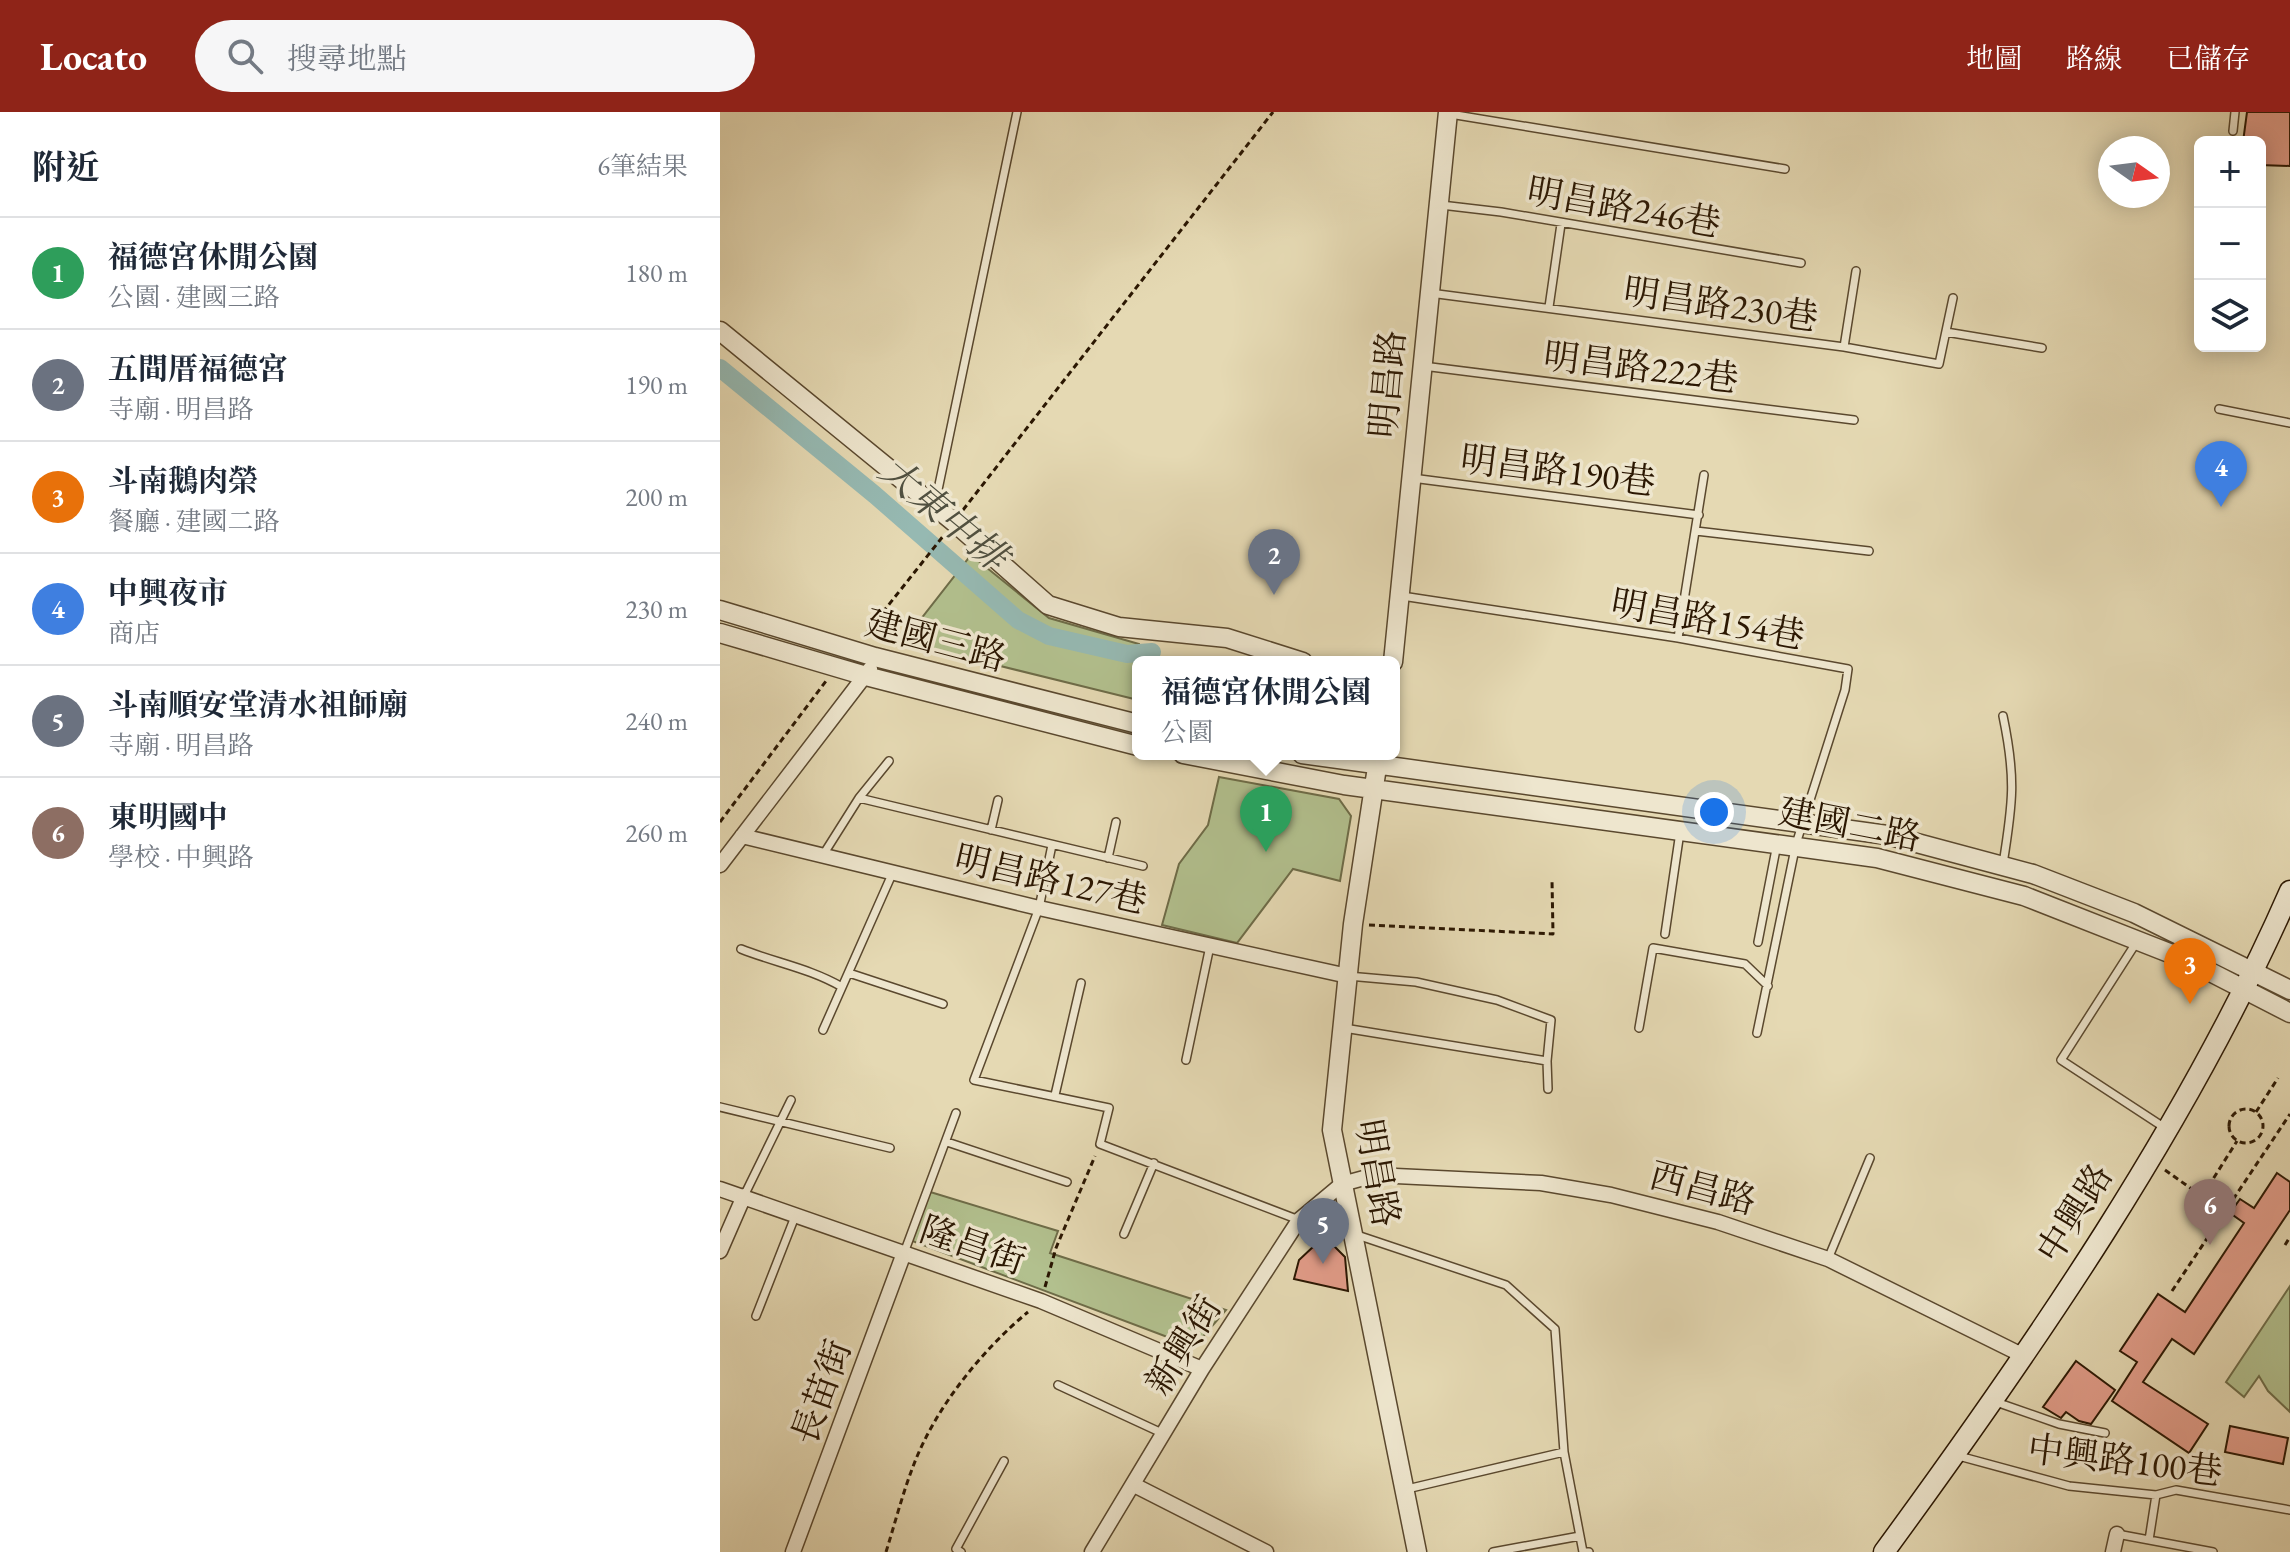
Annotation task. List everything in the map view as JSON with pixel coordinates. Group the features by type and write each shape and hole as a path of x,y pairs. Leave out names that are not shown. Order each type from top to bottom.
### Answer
{"main road":[{"name":"中興路","path":"1884,1552 1994,1402 2167,1130 2244,990 2290,891"}],"street":[{"name":"明昌路","path":"1394,656 1402,596 1427,292 1448,113"},
{"path":"720,331 935,506 1048,605 1119,627 1227,638 1284,656"},
{"name":"建國三路","path":"720,610 875,657 1132,722"},
{"name":"建國三路","path":"720,633 866,676 1132,744"},
{"path":"720,865 866,676 875,657"},
{"path":"1217,760 1373,788"},
{"name":"明昌路","path":"1378,760 1353,924 1332,1130 1407,1489 1417,1552"},
{"name":"建國二路","path":"1378,760 1887,835 2003,866 2134,913 2290,990"},
{"name":"建國二路","path":"1373,788 1877,858 2024,896 2139,939 2290,1013"},
{"name":"明昌路127巷","path":"742,836 1039,908 1348,976"},
{"name":"西昌路","path":"1342,1184 1375,1175 1541,1183 1611,1195 1718,1222 1828,1259 2024,1356"},
{"name":"新興街","path":"1092,1552 1202,1369 1299,1220 1342,1184"},
{"name":"隆昌街","path":"720,1189 1041,1301 1202,1369"},
{"path":"720,1251 744,1196"},
{"name":"長苗街","path":"793,1552 904,1253"},
{"path":"1134,1485 1266,1552"},
{"path":"2113,1552 2117,1534"}],"lane":[{"path":"935,506 1017,112"},
{"path":"2233,131 2235,112"},
{"path":"1448,113 1785,169"},
{"name":"明昌路246巷","path":"1439,205 1501,212 1801,263"},
{"path":"1549,307 1561,224"},
{"path":"1844,347 1856,271"},
{"name":"明昌路230巷","path":"1427,292 1844,347 1939,364 1953,298"},
{"path":"1946,332 2042,348"},
{"name":"明昌路222巷","path":"1421,366 1854,420"},
{"path":"2219,409 2290,423"},
{"path":"1678,638 1704,475"},
{"name":"明昌路190巷","path":"1410,478 1699,515"},
{"name":"明昌路190巷","path":"1696,531 1869,551"},
{"name":"明昌路154巷","path":"1402,596 1678,638 1848,669 1845,690 1804,823"},
{"path":"2003,716 2013,766 2014,793 2003,866"},
{"path":"823,855 859,798 889,761"},
{"path":"859,798 1143,866"},
{"path":"991,830 998,800"},
{"path":"1108,858 1116,822"},
{"path":"1758,942 1786,843 1804,823"},
{"path":"1665,934 1680,830"},
{"path":"1757,1033 1768,986 1786,843"},
{"path":"1052,845 1039,908 974,1080 1109,1108 1100,1144 1299,1220"},
{"path":"823,1030 893,872"},
{"path":"2139,939 2061,1060 2167,1130"},
{"path":"1186,1060 1210,946"},
{"path":"1639,1028 1653,948 1745,964 1768,986"},
{"path":"741,949 781,966 793,964 842,987"},
{"path":"849,973 943,1004"},
{"path":"1348,976 1416,982 1497,1000 1551,1020 1548,1089"},
{"path":"1055,1095 1081,983"},
{"path":"1342,1028 1547,1061"},
{"path":"744,1196 791,1100"},
{"path":"720,1107 890,1148"},
{"path":"904,1253 956,1113"},
{"path":"947,1142 1067,1182"},
{"path":"1828,1259 1870,1158"},
{"path":"1124,1234 1154,1163"},
{"path":"756,1316 796,1214"},
{"path":"1355,1234 1506,1285 1555,1329 1564,1452 1583,1552 1589,1552"},
{"path":"1058,1385 1164,1434"},
{"path":"1994,1402 2059,1424 2105,1433"},
{"path":"1407,1489 1564,1452"},
{"name":"中興路100巷","path":"1955,1455 2069,1486 2156,1495 2176,1490 2290,1510"},
{"path":"961,1552 956,1549 1004,1461"},
{"path":"2149,1540 2156,1495"},
{"path":"2117,1534 2213,1552"},
{"path":"1493,1552 1580,1536"}],"path":[{"path":"850,650 872,628 1273,112"},
{"path":"720,822 837,667"},
{"path":"1353,924 1553,934 1552,880"},
{"path":"2256,1112 2278,1078"},
{"path":"2245,1109 2256,1112 2263,1121 2259,1138 2249,1143 2237,1141 2230,1133 2231,1117 2245,1109"},
{"path":"2172,1291 2290,1114"},
{"path":"2259,1138 2269,1145"},
{"path":"2203,1195 2237,1141"},
{"path":"886,1552 915,1461 955,1391 994,1340 1041,1301 1056,1248 1100,1144"},
{"path":"2149,1159 2224,1212"},
{"path":"2285,1245 2290,1237"}],"green space":[{"path":"971,555 1049,618 1139,644 1138,656 1132,656 1132,699 903,642"},
{"path":"1219,777 1339,799 1351,816 1340,881 1293,869 1237,943 1162,925 1179,864 1208,825"},
{"path":"927,1191 1058,1231 1050,1253 1226,1310 1194,1347 907,1239"},
{"path":"2290,1286 2290,1412 2268,1391 2259,1376 2244,1397 2226,1382"}],"building":[{"path":"2247,112 2290,112 2290,166 2266,165 2266,136 2244,136"},
{"path":"2277,1173 2290,1182 2290,1210 2194,1354 2172,1339 2143,1382 2208,1424 2189,1453 2112,1401 2137,1362 2120,1351 2158,1294 2185,1312 2244,1223 2230,1213 2240,1199 2254,1208"},
{"path":"1331,1243 1345,1257 1348,1291 1294,1279 1299,1260 1314,1246"},
{"path":"2076,1361 2115,1390 2091,1424 2079,1421 2066,1412 2061,1418 2043,1407"},
{"path":"2230,1426 2288,1438 2283,1464 2225,1452"}],"waterway":[{"name":"大東中排","path":"720,368 875,495 1018,620 1049,636 1127,654 1152,652"}],"place":[{"name":"中興夜市","path":"2221,507"},
{"name":"五間厝福德宮","path":"1274,595"},
{"name":"福德宮休閒公園","path":"1266,852"},
{"name":"斗南鵝肉榮","path":"2190,1004"},
{"name":"東明國中","path":"2210,1245"},
{"name":"斗南順安堂清水祖師廟","path":"1323,1264"}]}
